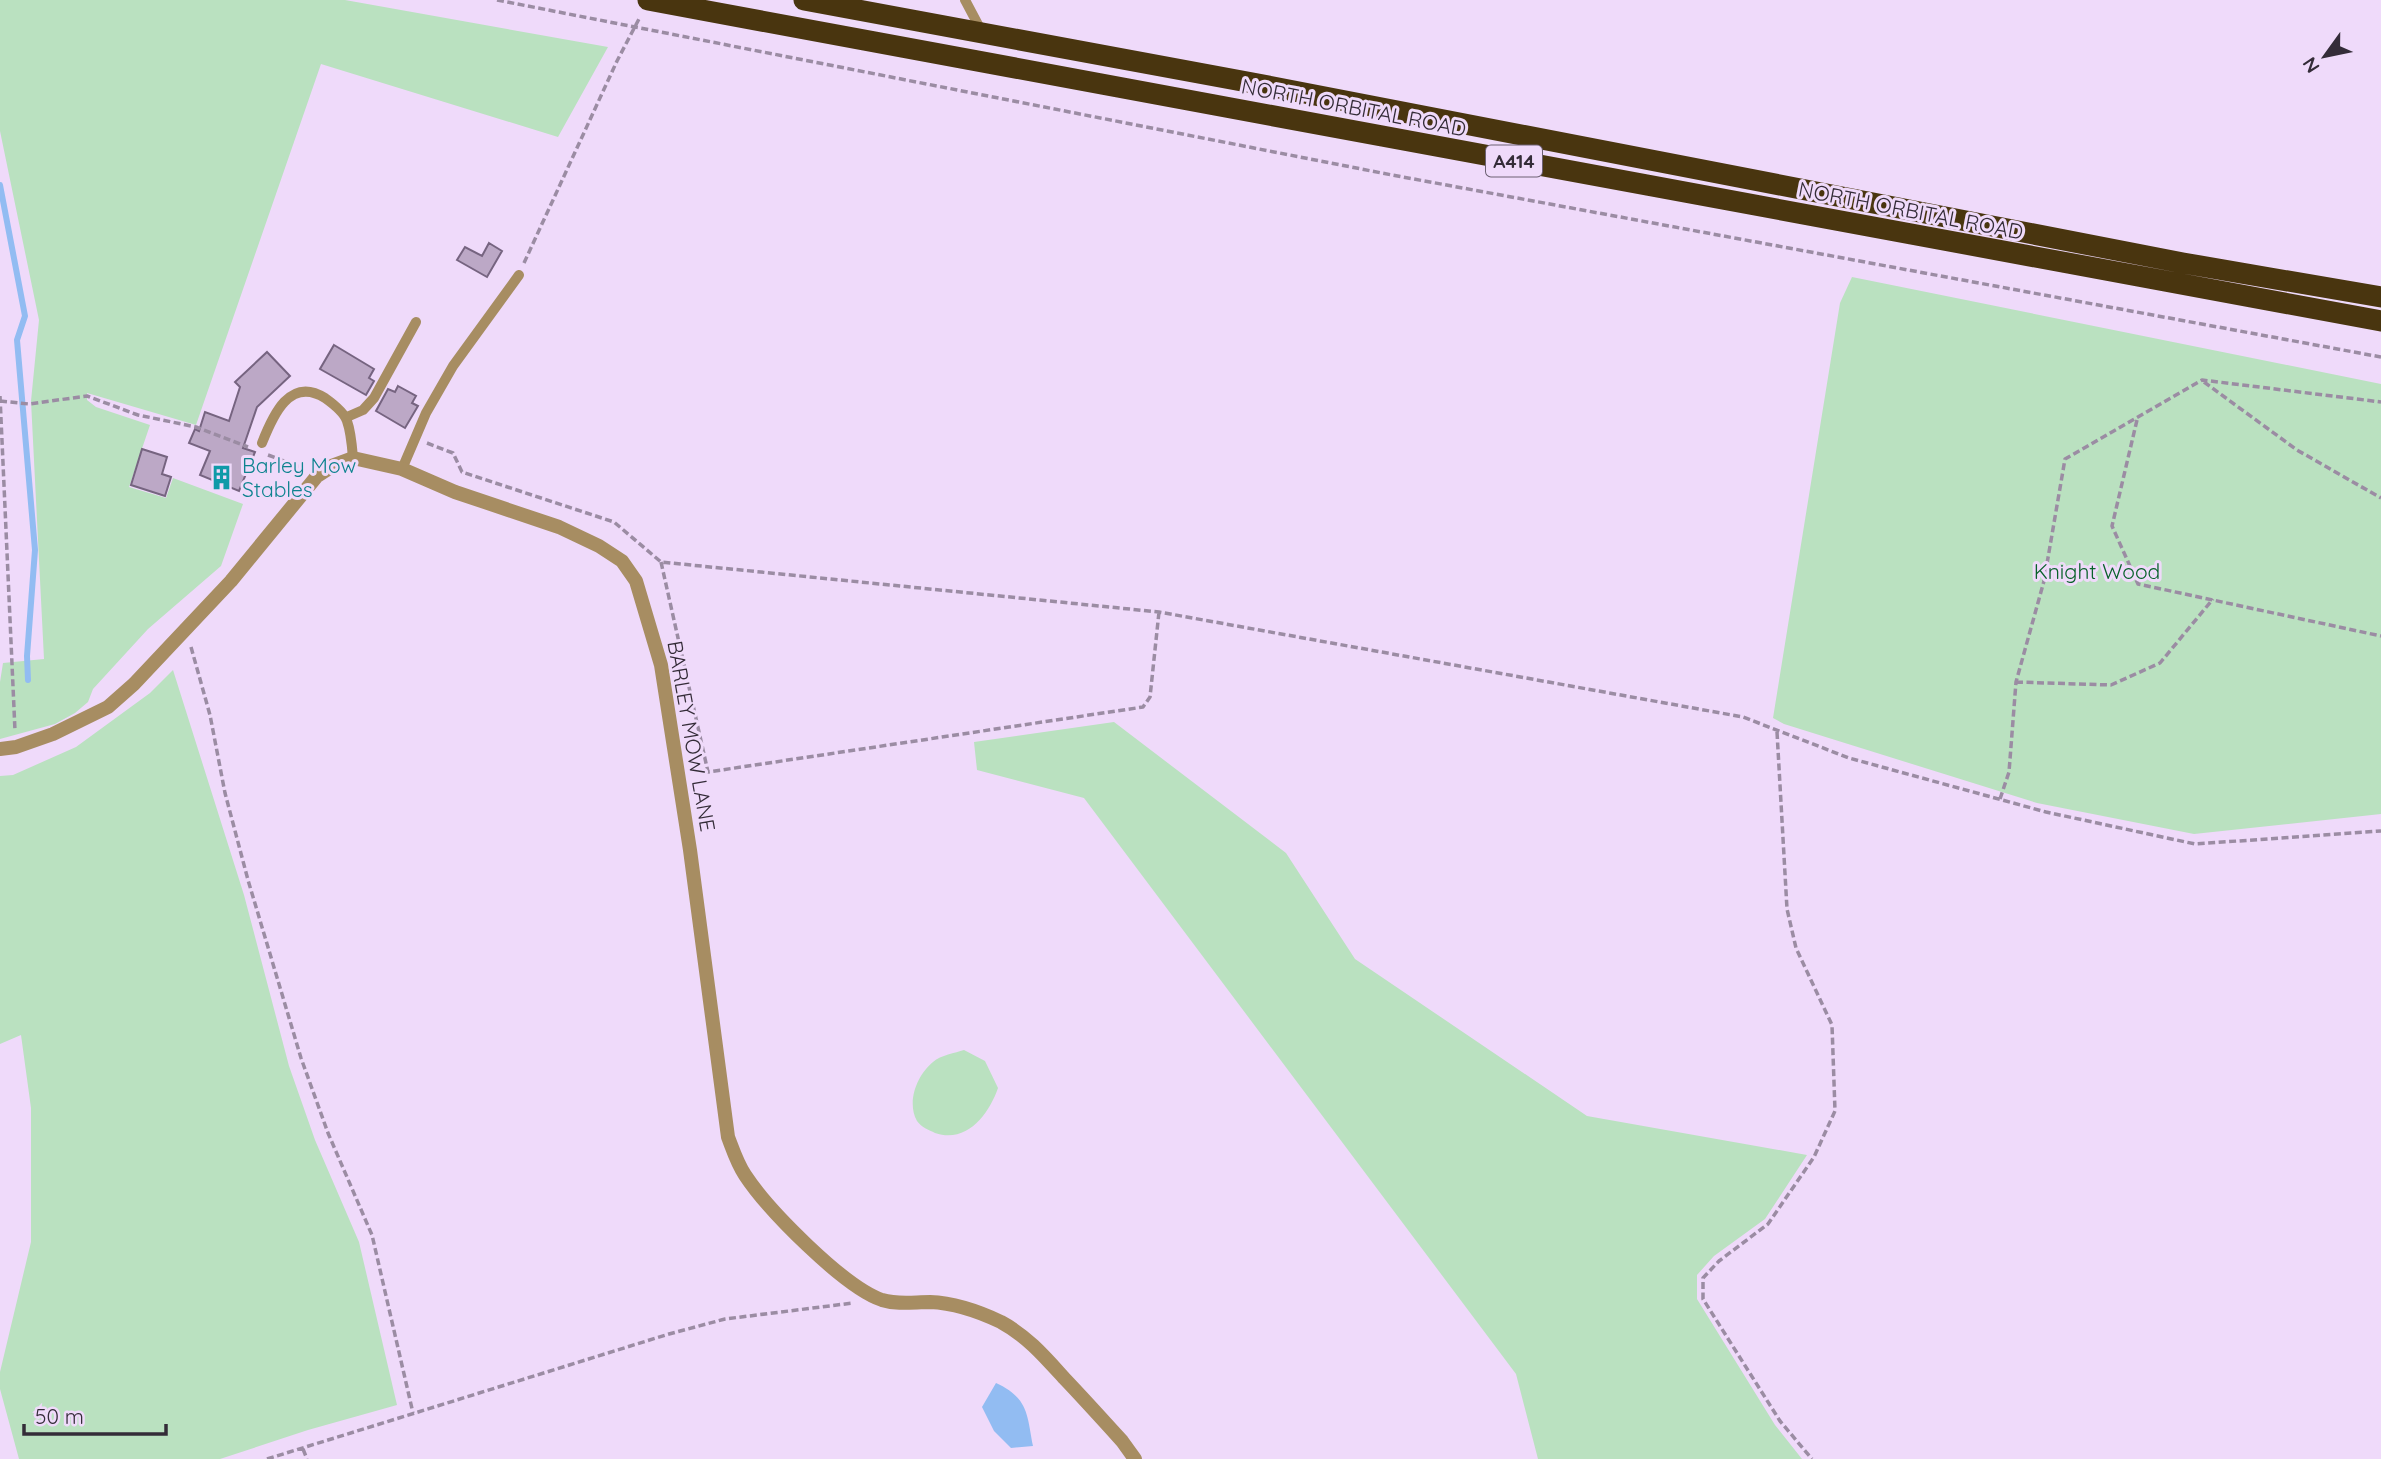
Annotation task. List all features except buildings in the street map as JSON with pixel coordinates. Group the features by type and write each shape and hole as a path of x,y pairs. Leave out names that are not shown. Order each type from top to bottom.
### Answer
{"highway":[{"name":"NORTH ORBITAL ROAD","path":"807,0 2183,263 2381,297"},
{"name":"NORTH ORBITAL ROAD","path":"645,7 2381,321"}],"street":[{"path":"0,749 16,747 53,734 108,707 134,684 231,582 317,476 334,465 353,458"},
{"name":"BARLEY MOW LANE","path":"353,458 402,469 455,492 559,527 599,545 622,561 636,581 661,665 690,850 728,1137 735,1157 765,1202 821,1257 862,1290 883,1300 905,1304 951,1304 977,1311 1030,1341 1122,1441 1135,1459"}],"lane":[{"path":"965,0 982,32"},
{"path":"402,469 425,413 453,366 519,275"},
{"path":"347,417 363,410 374,398 416,322"},
{"path":"262,443 272,416 299,391 307,390 318,394 347,417 353,458"}],"path":[{"path":"497,0 1392,175 2381,357"},
{"path":"519,275 617,61 645,7"},
{"path":"2000,799 2009,772 2017,682 2044,581 2065,459 2202,380 2381,402"},
{"path":"2202,380 2297,450 2381,498"},
{"path":"16,747 0,399 29,404 87,396 138,415 196,428 308,470 317,476"},
{"path":"2137,419 2112,526 2138,584 2381,636"},
{"path":"416,438 453,453 462,472 614,522 661,562 1159,612 1743,717 1849,758 2046,812 2195,844 2381,831"},
{"path":"661,562 708,772 1143,707 1150,697 1159,612"},
{"path":"2017,682 2111,685 2160,663 2213,599"},
{"path":"186,628 210,715 225,793 248,880 301,1058 328,1133 372,1235 413,1413"},
{"path":"1777,731 1787,909 1796,948 1832,1025 1835,1111 1814,1157 1768,1224 1719,1261 1703,1278 1703,1299 1780,1421 1812,1459"},
{"path":"267,1459 669,1334 725,1320 883,1300"},
{"path":"303,1449 307,1459"}],"green space":[{"path":"0,0 345,0 608,47 558,137 321,64 196,425 87,393 87,400 96,407 150,425 129,487 166,498 173,478 243,504 221,566 148,629 93,689 88,702 75,713 55,724 0,739 0,682 3,663 44,659 31,401 39,320 0,131"},
{"name":"Knight Wood","path":"1852,277 2381,384 2381,814 2194,834 2037,803 1784,724 1773,718 1840,303"},
{"path":"173,670 244,895 289,1066 315,1140 359,1242 397,1405 220,1459 19,1459 0,1389 0,1372 31,1242 31,1108 21,1035 0,1044 0,776 13,775 76,747 150,693"},
{"path":"1114,722 1286,853 1355,959 1587,1116 1807,1155 1765,1219 1714,1256 1697,1275 1697,1299 1775,1425 1802,1459 1538,1459 1516,1374 1084,798 977,770 974,742"},
{"path":"964,1050 985,1061 998,1088 983,1117 967,1130 947,1135 935,1133 917,1121 913,1105 915,1088 933,1062"}],"water":[{"path":"996,1383 1021,1402 1033,1446 1011,1448 994,1431 982,1407"}],"waterway":[{"path":"0,185 25,316 17,340 35,550 27,656 28,680"}],"place":[{"name":"Barley Mow Stables","path":"222,477"}]}
